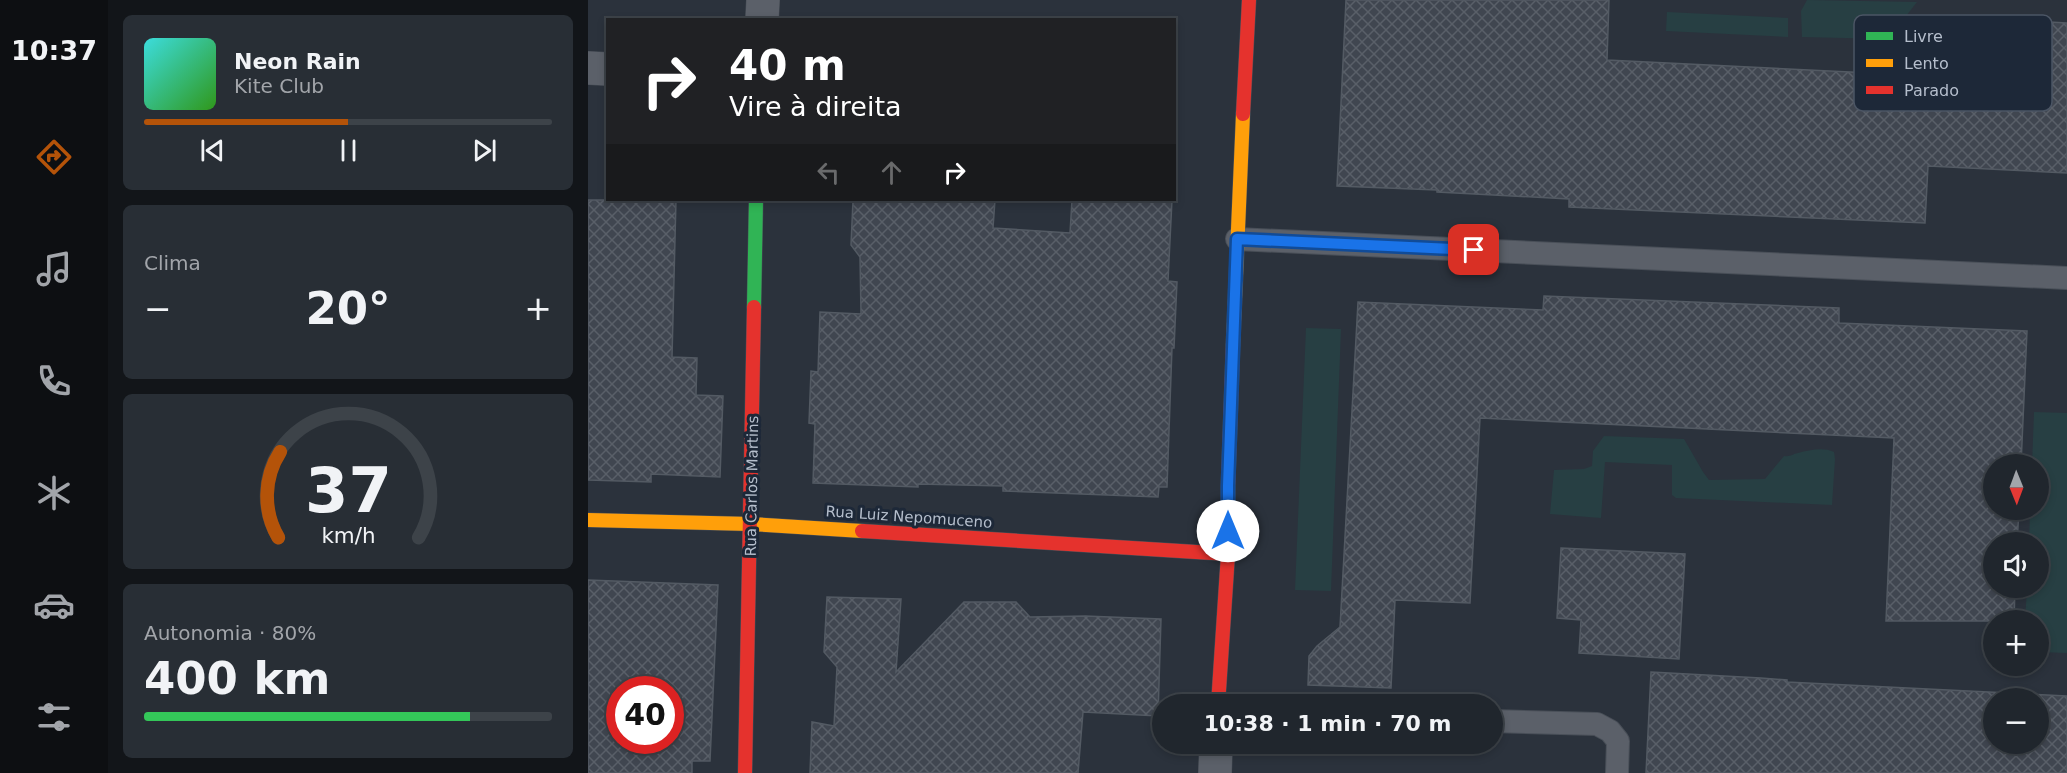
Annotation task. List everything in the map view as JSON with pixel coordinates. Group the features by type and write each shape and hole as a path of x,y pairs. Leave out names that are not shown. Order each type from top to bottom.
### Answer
{"street":[{"path":"762,18 763,0"},
{"path":"1219,694 1228,554 1228,486 1237,239 1249,0"},
{"path":"588,68 606,69"},
{"name":"Rua Carlos Martins","path":"745,773 756,201"},
{"name":"Rua Luiz Nepomuceno","path":"588,520 751,524 1228,554"},
{"path":"1215,773 1216,754"}],"lane":[{"path":"1237,239 2067,278"},
{"path":"1503,721 1597,724 1611,731 1618,741 1617,773"}],"green space":[{"path":"1807,0 1917,2 1907,15 1854,15 1854,38 1802,37 1801,11"},
{"path":"1667,12 1788,18 1788,37 1666,31"},
{"path":"1306,328 1341,329 1331,591 1295,590"},
{"path":"2034,412 2067,413 2067,653 2049,652 2049,610 2026,610 2026,598 2049,598 2049,532 2029,532 2030,520 2049,520 2049,454 2032,454"},
{"path":"1604,436 1684,439 1709,480 1765,479 1784,456 1812,450 1830,450 1834,452 1835,459 1832,505 1676,498 1672,495 1672,465 1605,462 1601,518 1550,514 1554,470 1584,469 1592,466 1593,451"}],"building":[{"path":"1346,0 1609,0 1607,60 1854,72 1854,111 2052,111 2052,22 2067,23 2067,173 1928,166 1925,223 1569,207 1569,199 1337,186"},
{"path":"588,200 676,201 672,357 697,358 696,395 723,396 720,477 651,474 651,482 588,480"},
{"path":"853,201 995,201 993,228 1070,233 1072,201 1172,201 1168,281 1177,282 1167,487 1159,487 1158,497 1003,491 1003,486 918,484 918,487 813,483 815,424 809,423 811,371 818,372 820,312 861,314 860,257 851,245"},
{"path":"1544,296 1839,308 1839,323 2027,331 2021,454 1983,454 1983,520 2018,520 2018,532 1983,532 1983,598 2015,598 2014,610 1983,610 1983,621 1886,621 1894,438 1480,418 1470,603 1395,600 1391,688 1308,685 1309,656 1317,646 1340,627 1358,302 1543,310"},
{"path":"1561,548 1685,554 1679,659 1579,653 1581,620 1557,618"},
{"path":"588,580 718,585 710,761 692,761 692,773 588,773"},
{"path":"827,597 901,599 896,672 964,602 1016,602 1030,617 1085,616 1161,619 1159,694 1152,694 1152,716 1083,712 1078,773 810,773 812,722 834,726 837,667 824,652"},
{"path":"1651,672 1761,678 1787,680 1787,682 1983,692 1983,754 2049,754 2049,695 2067,696 2067,773 1646,773"}],"traffic: fast":[{"path":"754,307 756,201"}],"traffic: slow":[{"path":"1233,345 1243,114"},
{"path":"588,520 751,524 862,531"}],"traffic: jam":[{"path":"1243,114 1249,0"},
{"path":"745,773 754,307"},
{"path":"1219,694 1228,554 1233,345"},
{"path":"862,531 1228,554"}],"route":[{"path":"1228,531 1237,239 1474,250"}]}
